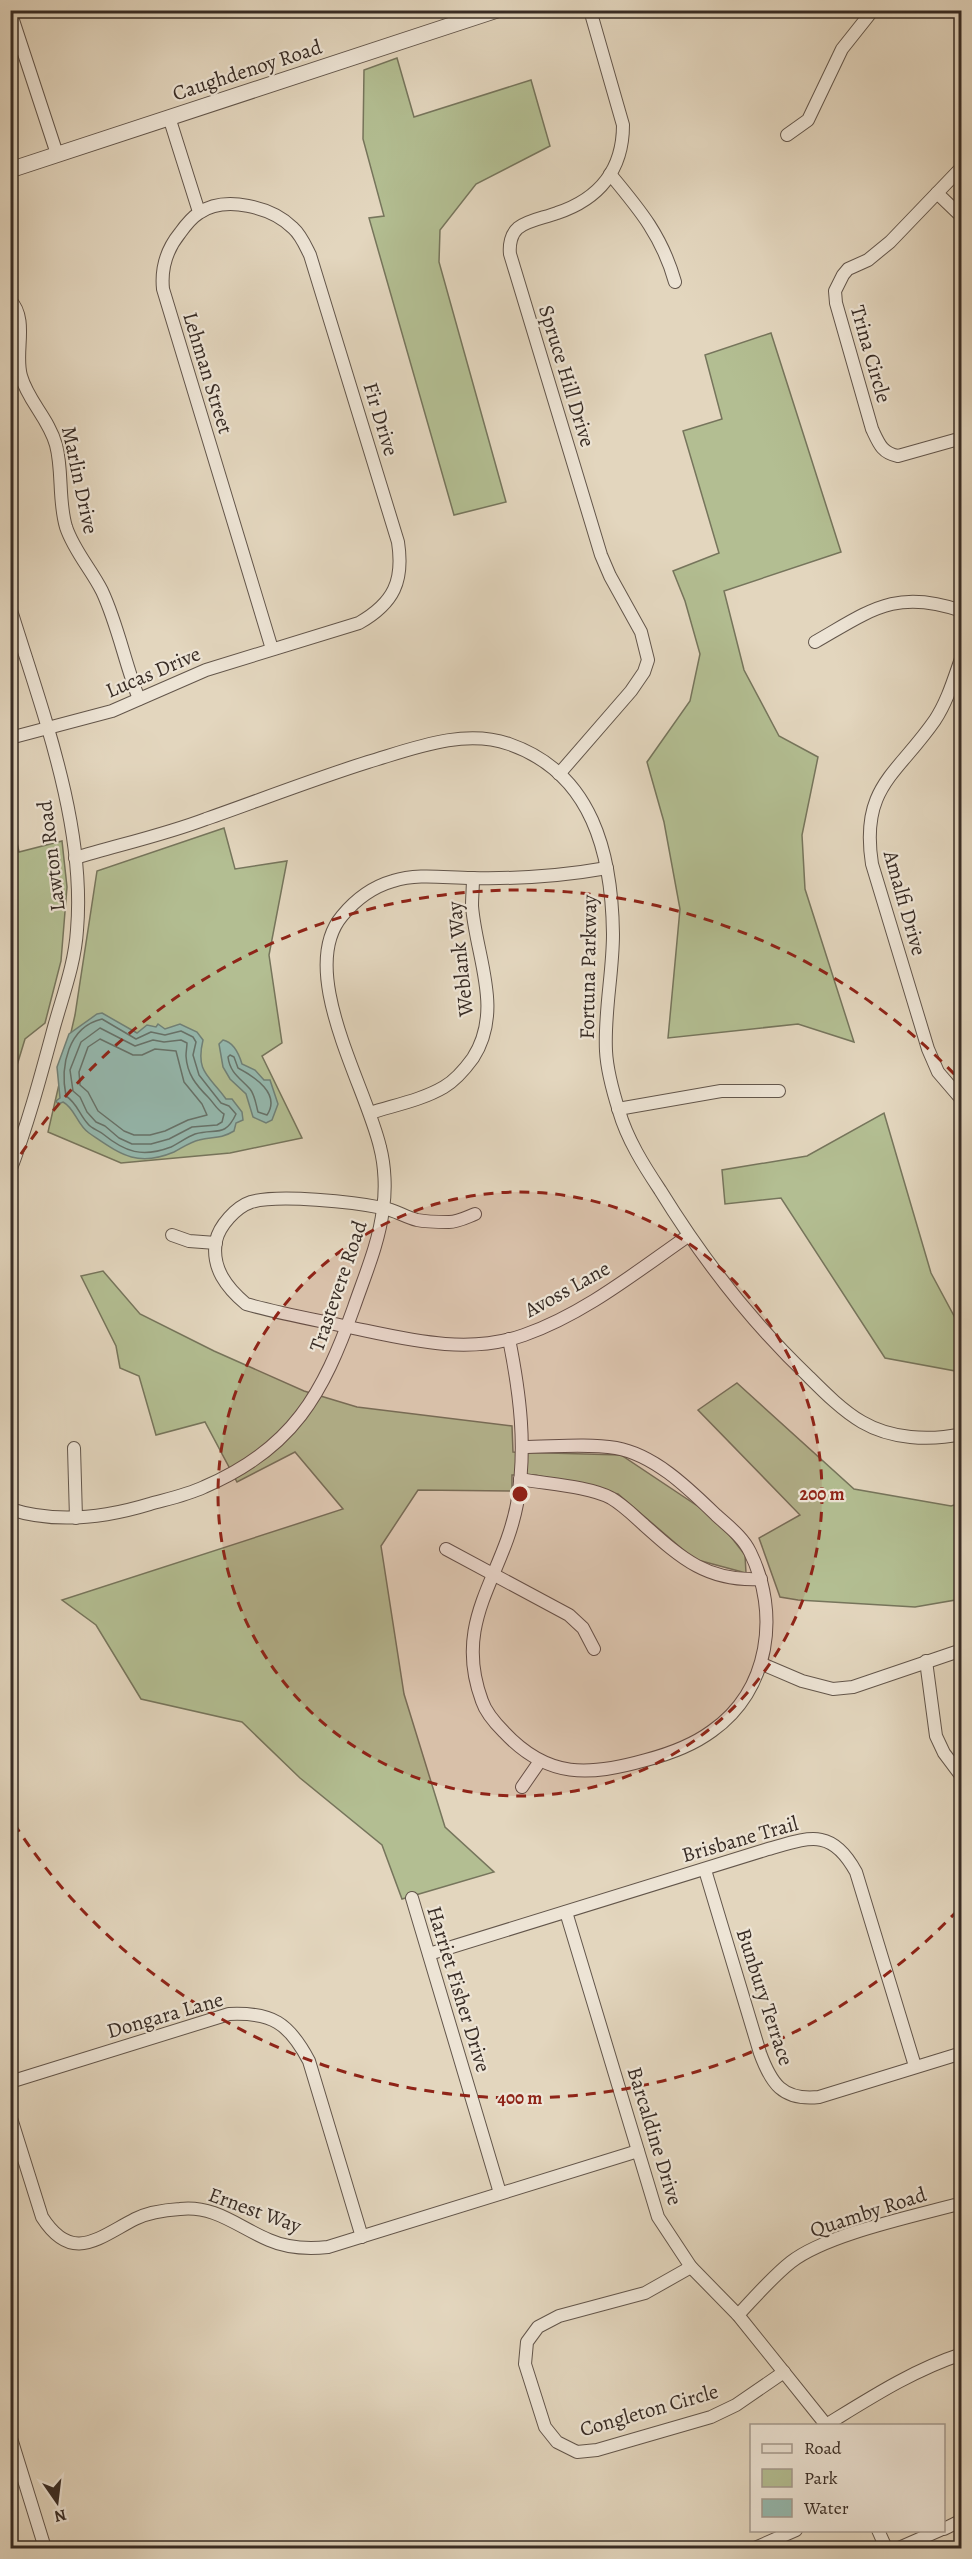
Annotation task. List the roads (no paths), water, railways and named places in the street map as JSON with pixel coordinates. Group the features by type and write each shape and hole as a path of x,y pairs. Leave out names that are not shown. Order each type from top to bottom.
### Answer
{"street":[{"name":"Caughdenoy Road","path":"10,170 497,10"},
{"name":"Spruce Hill Drive","path":"559,774 638,682 644,672 647,651 641,632 601,555 509,249 514,233 518,229 576,206 601,188 610,174 621,144 623,124 590,10"},
{"path":"787,135 808,120 842,49 873,10"},
{"path":"10,11 57,154"},
{"path":"170,117 199,212"},
{"name":"Trina Circle","path":"962,167 890,242 868,260 848,269 835,291 836,303 872,429 880,447 888,454 898,456 962,438"},
{"path":"610,174 650,223 664,248 675,282"},
{"path":"938,193 962,217"},
{"name":"Fir Drive","path":"199,212 208,208 229,205 256,206 278,216 302,238 310,255 398,542 401,572 389,597 380,609 359,623 272,650"},
{"name":"Lehman Street","path":"199,212 173,242 165,262 163,289 272,650"},
{"name":"Marlin Drive","path":"10,300 20,320 21,375 28,392 49,425 57,447 60,501 66,527 77,552 100,588 110,611 139,699"},
{"path":"815,642 857,618 889,604 914,600 937,603 962,611"},
{"name":"Lawton Road","path":"10,607 48,729 67,808 78,892 78,921 72,963 32,1105 10,1171"},
{"name":"Lucas Drive","path":"10,738 112,711 206,670 272,650"},
{"name":"Amalfi Drive","path":"962,656 949,693 937,717 888,776 875,799 869,824 868,841 872,864 928,1049 938,1072 962,1100"},
{"name":"Fortuna Parkway","path":"75,858 203,821 308,781 398,753 458,739 486,739 508,743 532,754 559,774 583,800 592,816 607,868 613,935 606,1049 609,1075 618,1109 644,1166 688,1236 723,1282 788,1357 826,1393 862,1422 888,1432 919,1438 944,1438 962,1434"},
{"name":"Trastevere Road","path":"10,1509 50,1518 76,1518 142,1507 202,1488 236,1472 270,1448 299,1419 315,1398 333,1362 347,1326 377,1239 384,1208 381,1149 330,1001 325,973 326,955 340,918 373,888 395,880 415,877 565,876 607,868"},
{"name":"Weblank Way","path":"370,1113 425,1096 445,1086 465,1069 478,1049 486,1028 488,1011 487,983 472,905 473,878"},
{"path":"618,1109 721,1091 779,1091"},
{"path":"172,1235 189,1241 216,1243 222,1227 236,1212 249,1203 267,1199 310,1200 384,1208 417,1220 452,1222 475,1214"},
{"name":"Avoss Lane","path":"216,1243 215,1256 220,1274 229,1289 246,1304 436,1344 479,1344 509,1339 558,1321 605,1293 688,1236"},
{"path":"509,1339 520,1393 522,1448 520,1479 513,1518 473,1632 471,1653 474,1678 483,1705 495,1723 515,1744 540,1761 579,1771 610,1770 687,1746 713,1731 738,1707 762,1664 768,1620 761,1579 749,1550 739,1537 661,1468 639,1456 617,1448 593,1446 522,1448"},
{"path":"74,1448 76,1518"},
{"path":"520,1479 609,1496 676,1554 702,1570 744,1580 761,1579"},
{"path":"446,1549 569,1615 583,1628 594,1649"},
{"path":"762,1664 802,1681 833,1689 853,1688 962,1650"},
{"path":"926,1661 936,1736 944,1753 962,1777"},
{"path":"522,1787 540,1761"},
{"name":"Brisbane Trail","path":"429,1954 765,1850 814,1838 830,1842 842,1849 856,1872 915,2066"},
{"name":"Bunbury Terrace","path":"705,1870 768,2074 777,2086 788,2094 806,2099 819,2097 962,2053"},
{"name":"Harriet Fisher Drive","path":"412,1898 500,2193"},
{"name":"Barcaldine Drive","path":"566,1912 658,2217 691,2266 738,2314 825,2424"},
{"name":"Dongara Lane","path":"10,2082 229,2014 261,2015 279,2023 299,2042 309,2061 362,2237"},
{"name":"Ernest Way","path":"10,2115 42,2217 60,2238 75,2243 102,2239 136,2218 161,2210 187,2208 207,2210 230,2218 269,2240 288,2246 310,2249 328,2247 638,2151"},
{"name":"Quamby Road","path":"738,2314 791,2262 807,2253 838,2239 962,2203"},
{"name":"Congleton Circle","path":"691,2266 645,2293 559,2316 538,2326 527,2342 525,2364 545,2427 557,2442 577,2452 597,2450 711,2417 736,2404 784,2372"},
{"path":"828,2424 935,2363 962,2354"},
{"path":"10,2435 45,2548"},
{"path":"945,2528 962,2520"},
{"path":"755,2548 791,2532"},
{"path":"879,2532 886,2548"},
{"path":"899,2548 937,2532"}],"water":[{"path":"102,1013 137,1033 147,1025 156,1027 158,1024 165,1029 180,1024 197,1032 203,1040 201,1060 206,1073 226,1099 232,1099 242,1112 243,1120 236,1123 234,1131 220,1137 196,1141 161,1157 149,1159 128,1156 119,1152 85,1130 67,1105 63,1102 58,1104 56,1101 60,1098 57,1067 69,1034 97,1014"},
{"path":"223,1040 235,1049 242,1064 255,1070 264,1080 270,1080 278,1104 272,1120 266,1123 253,1117 246,1094 230,1079 223,1067 219,1044"}]}
